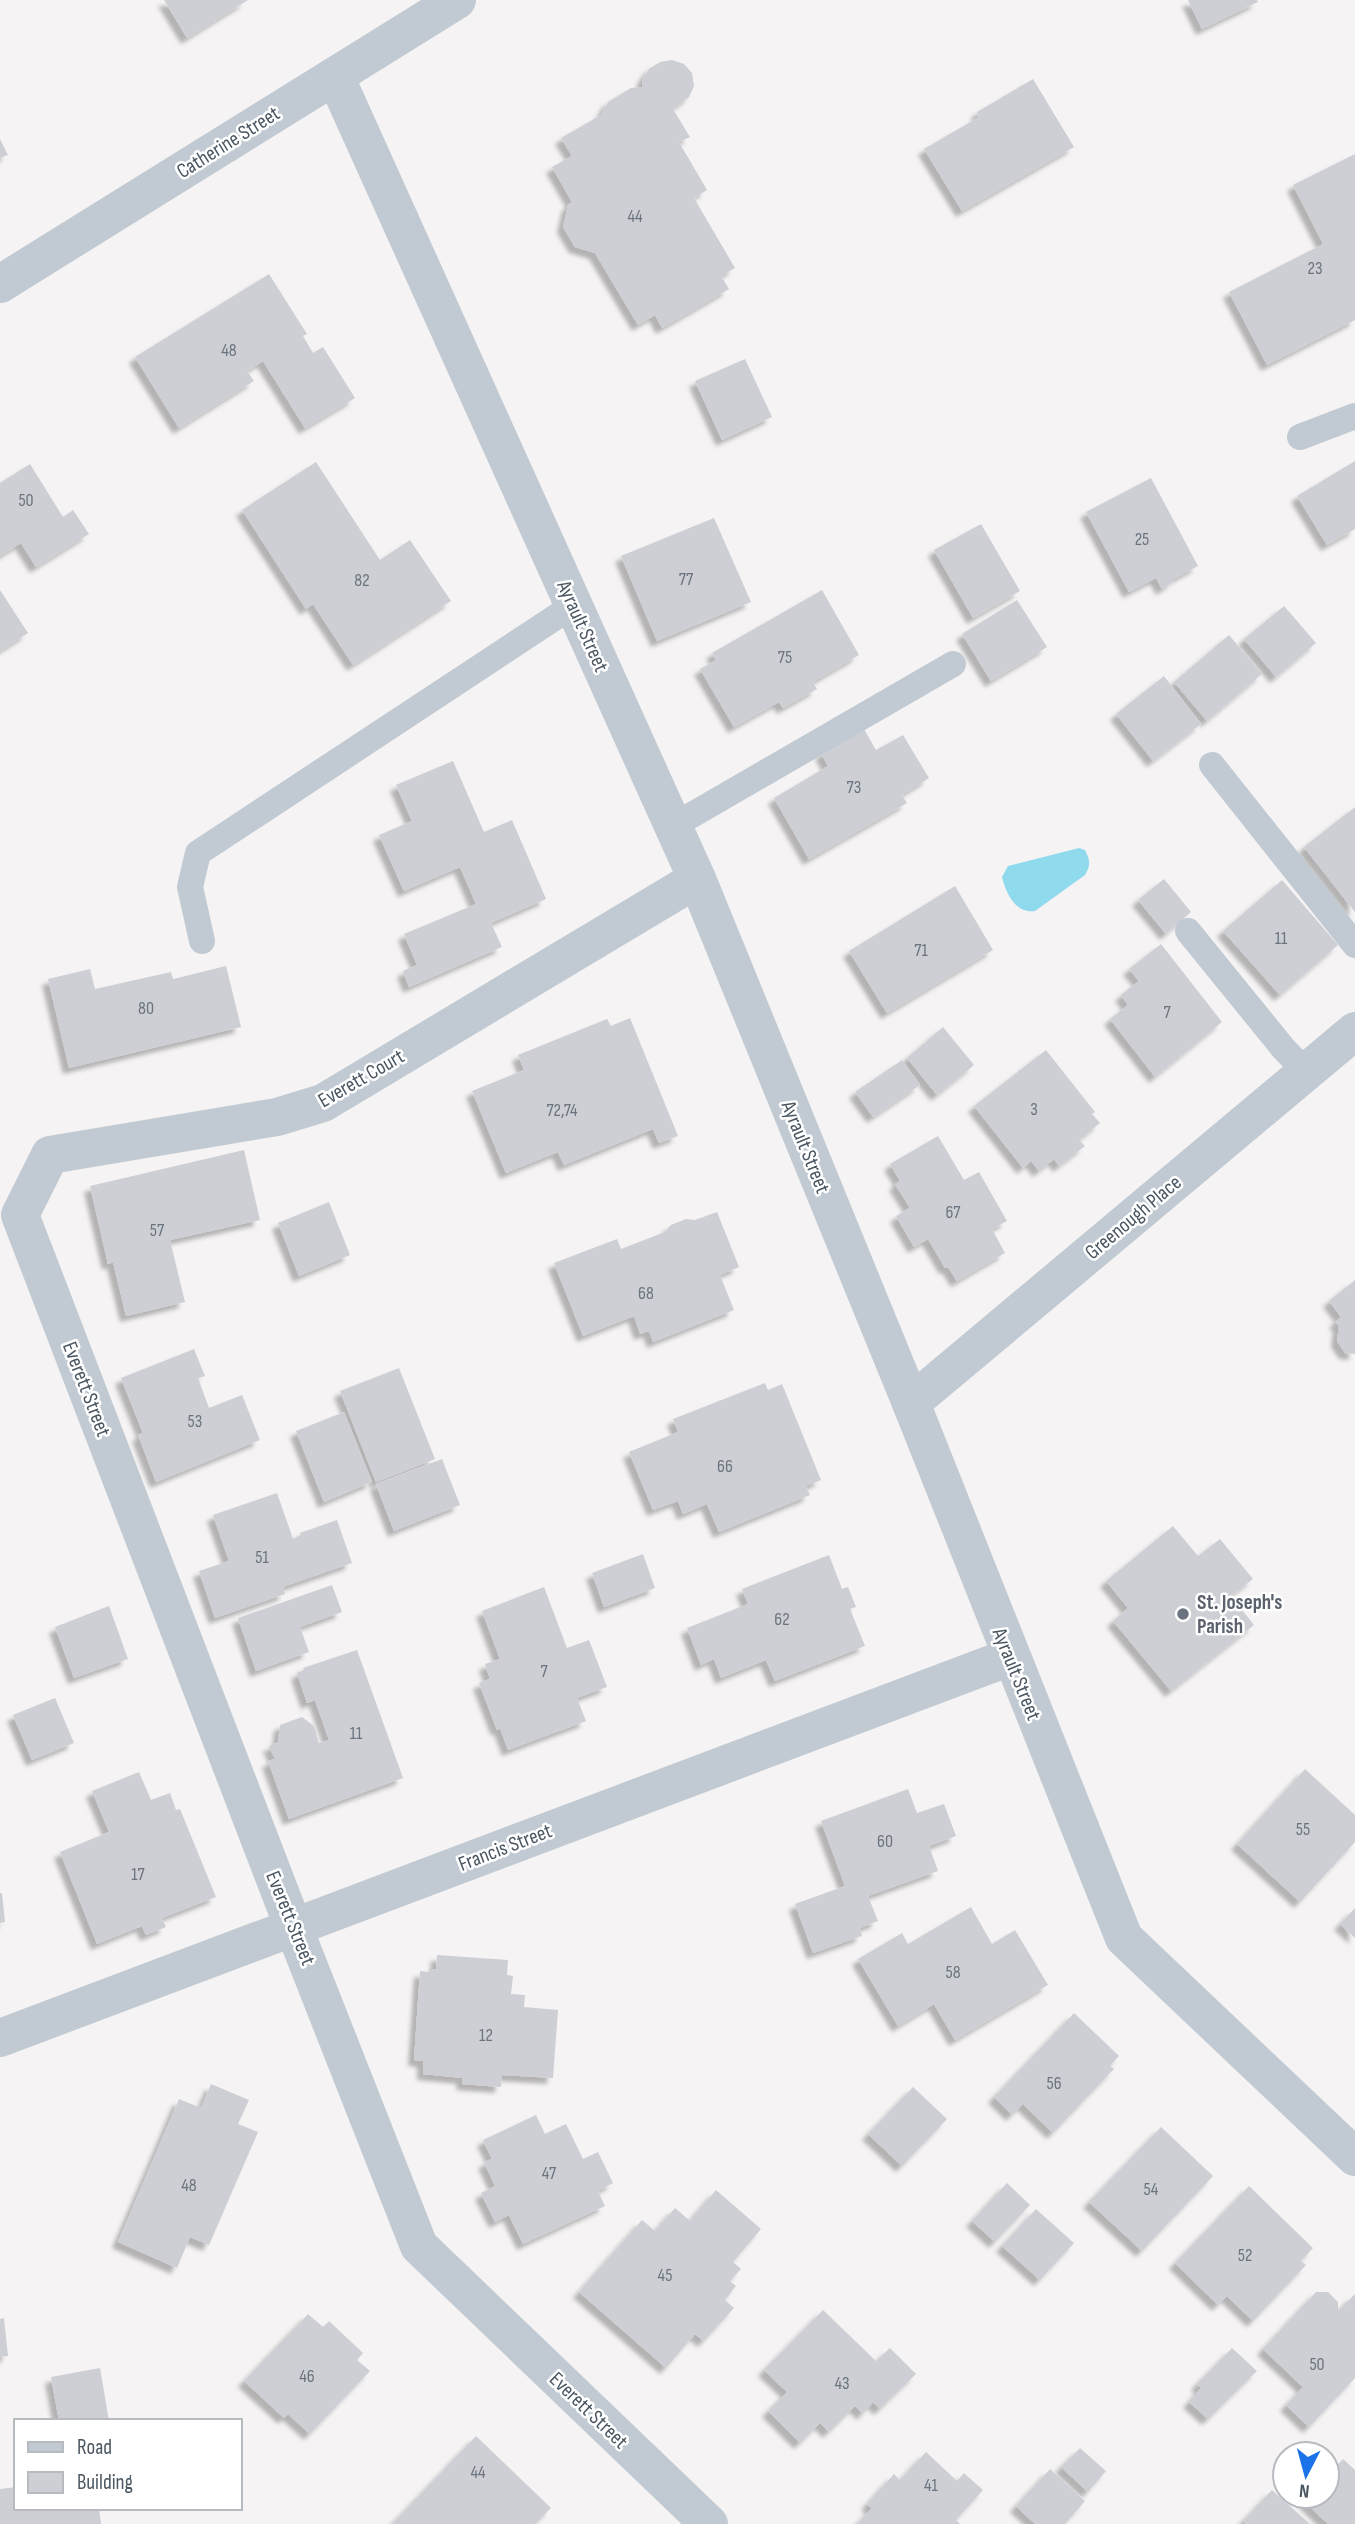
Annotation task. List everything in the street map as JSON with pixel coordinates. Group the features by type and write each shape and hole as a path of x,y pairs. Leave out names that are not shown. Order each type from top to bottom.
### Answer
{"street":[{"name":"Catherine Street","path":"0,284 457,0"},
{"name":"Ayrault Street","path":"335,76 697,879 911,1403 1124,1938 1355,2157"},
{"name":"Everett Court","path":"20,1215 50,1155 277,1117 323,1103 697,879"},
{"name":"Greenough Place","path":"911,1403 1355,1031"},
{"name":"Everett Street","path":"20,1215 419,2246 709,2524"},
{"name":"Francis Street","path":"0,2038 1010,1657"}],"lane":[{"path":"1300,437 1355,416"},
{"path":"202,941 190,887 198,853 574,605"},
{"path":"673,826 953,664"},
{"path":"1212,765 1355,946"},
{"path":"1188,931 1283,1048 1306,1072"}],"water":[{"path":"1079,848 1085,850 1089,860 1085,875 1035,911 1022,909 1012,901 1002,877 1008,866"}],"building":[{"path":"164,0 248,0 187,38"},
{"path":"1188,0 1257,0 1258,2 1202,29"},
{"path":"672,60 684,64 692,73 694,86 689,97 673,109 690,137 679,142 707,190 694,198 735,268 721,276 729,289 662,328 655,315 638,325 595,253 575,247 563,227 568,205 572,202 552,167 572,156 561,138 601,115 608,102 631,88 642,87 649,69 660,62"},
{"path":"1033,79 1074,147 962,211 924,149 979,117 977,112"},
{"path":"0,139 8,155 0,158"},
{"path":"1355,154 1355,320 1267,365 1229,292 1323,244 1293,185"},
{"path":"269,274 307,334 303,336 313,353 323,347 355,398 305,428 263,361 247,371 254,381 179,428 135,357"},
{"path":"745,359 772,417 722,440 695,381"},
{"path":"1355,461 1355,529 1327,545 1297,496"},
{"path":"316,462 380,560 410,540 451,601 353,665 313,604 306,609 242,510"},
{"path":"30,464 63,517 73,510 89,534 36,567 21,543 0,556 0,483"},
{"path":"1151,478 1198,566 1172,580 1173,582 1162,589 1156,578 1129,592 1086,512"},
{"path":"714,518 751,602 657,641 621,556"},
{"path":"981,524 1020,591 973,618 934,550"},
{"path":"0,590 28,633 0,651"},
{"path":"822,590 859,655 813,682 817,689 783,708 779,702 734,727 700,669 716,660 712,653"},
{"path":"1017,600 1047,647 991,681 962,634"},
{"path":"1284,606 1316,643 1276,677 1244,639"},
{"path":"1229,635 1262,674 1207,721 1174,682"},
{"path":"1164,676 1201,724 1153,761 1116,714"},
{"path":"864,729 876,750 903,735 929,778 902,795 907,803 809,859 774,798 828,766 821,753"},
{"path":"453,761 484,832 512,820 546,899 491,923 502,947 409,987 403,971 417,965 404,934 476,904 460,867 404,891 379,835 412,821 396,785"},
{"path":"1355,807 1355,912 1304,847"},
{"path":"1164,879 1191,912 1166,934 1138,900"},
{"path":"1282,880 1338,945 1280,995 1223,931"},
{"path":"955,886 993,950 887,1013 849,951"},
{"path":"1161,944 1222,1022 1155,1077 1110,1019 1128,1005 1121,995 1139,981 1129,969"},
{"path":"226,966 241,1027 69,1068 48,979 90,969 95,989 171,972 173,979"},
{"path":"630,1018 678,1136 659,1143 653,1129 564,1165 558,1152 506,1173 472,1091 524,1070 518,1055 607,1019 611,1026"},
{"path":"943,1027 974,1065 937,1095 907,1058"},
{"path":"1046,1050 1095,1112 1092,1114 1100,1123 1079,1140 1085,1146 1059,1166 1054,1159 1039,1171 1031,1161 1023,1168 974,1106"},
{"path":"902,1060 920,1085 873,1117 855,1092"},
{"path":"938,1136 964,1180 979,1172 1007,1221 992,1229 1005,1253 957,1281 948,1267 945,1268 928,1239 914,1247 896,1216 910,1208 895,1184 900,1181 890,1164"},
{"path":"244,1150 260,1220 170,1240 185,1302 126,1316 113,1262 108,1264 90,1186"},
{"path":"329,1202 350,1255 299,1276 278,1223"},
{"path":"717,1212 739,1267 720,1275 734,1310 653,1342 649,1331 640,1334 634,1316 583,1336 554,1263 617,1239 621,1249 665,1232 671,1225 686,1219 695,1220"},
{"path":"1355,1280 1355,1354 1345,1353 1337,1341 1339,1326 1335,1322 1341,1317 1329,1301"},
{"path":"194,1349 205,1376 198,1378 209,1408 242,1395 260,1440 156,1482 138,1435 143,1433 121,1378"},
{"path":"399,1368 435,1459 376,1482 340,1391"},
{"path":"765,1383 768,1390 782,1384 821,1480 806,1486 810,1495 719,1532 707,1504 683,1514 678,1501 653,1510 629,1452 678,1432 673,1419"},
{"path":"344,1412 372,1482 324,1502 296,1431"},
{"path":"442,1459 460,1505 394,1531 376,1484"},
{"path":"277,1493 293,1539 301,1535 300,1533 337,1520 352,1563 283,1587 285,1594 215,1618 199,1571 229,1561 213,1515"},
{"name":"St. Joseph's Parish","path":"1173,1526 1198,1556 1220,1539 1253,1579 1231,1596 1254,1625 1171,1691 1113,1621 1128,1608 1106,1581"},
{"path":"643,1554 655,1588 604,1607 592,1573"},
{"path":"829,1555 842,1589 848,1587 856,1607 850,1609 865,1646 775,1681 766,1660 721,1678 714,1659 701,1665 687,1628 748,1604 742,1589"},
{"path":"332,1585 342,1612 300,1627 309,1652 256,1671 238,1618"},
{"path":"544,1587 567,1648 589,1640 607,1687 577,1698 586,1721 508,1750 500,1728 497,1730 479,1683 490,1679 485,1664 500,1659 482,1611"},
{"path":"109,1606 128,1659 74,1678 55,1627"},
{"path":"357,1650 403,1778 289,1819 268,1761 275,1759 269,1746 278,1742 280,1725 302,1717 314,1726 319,1743 329,1740 315,1700 307,1703 297,1673 304,1670 303,1668"},
{"path":"55,1698 74,1743 32,1760 13,1715"},
{"path":"1305,1769 1355,1815 1355,1842 1300,1902 1237,1844"},
{"path":"139,1772 151,1800 170,1793 176,1810 180,1809 216,1897 162,1918 166,1927 146,1935 142,1926 97,1944 60,1852 109,1832 92,1791"},
{"path":"908,1789 917,1813 944,1804 956,1836 929,1846 938,1871 868,1896 878,1921 860,1928 862,1936 813,1953 795,1904 845,1886 821,1821"},
{"path":"0,1893 5,1922 0,1923"},
{"path":"971,1907 992,1944 1015,1930 1048,1985 955,2040 934,2004 898,2026 858,1959 902,1933 908,1944"},
{"path":"1355,1908 1355,1938 1340,1924"},
{"path":"437,1955 508,1960 507,1975 513,1976 511,1994 525,1995 524,2007 558,2010 553,2078 502,2075 501,2087 462,2084 463,2078 423,2074 423,2061 414,2060 420,1971 429,1972 429,1969 436,1969"},
{"path":"1074,2013 1119,2056 1110,2066 1114,2069 1053,2133 1023,2104 1012,2115 994,2097"},
{"path":"211,2084 249,2100 238,2124 258,2132 209,2245 190,2237 177,2268 118,2242 179,2099 201,2108"},
{"path":"913,2087 947,2119 902,2166 868,2134"},
{"path":"536,2115 545,2134 566,2124 583,2159 598,2152 613,2183 598,2191 605,2206 523,2244 509,2215 495,2222 481,2193 495,2186 484,2162 492,2159 483,2140"},
{"path":"1161,2127 1213,2176 1142,2251 1089,2202"},
{"path":"1007,2183 1030,2205 995,2242 972,2221"},
{"path":"1249,2186 1313,2248 1301,2261 1306,2265 1253,2321 1227,2296 1218,2305 1175,2263"},
{"path":"716,2190 761,2229 733,2262 741,2269 730,2281 736,2286 725,2300 734,2308 704,2341 695,2334 666,2368 579,2292 642,2220 655,2231 675,2208 690,2221"},
{"path":"1036,2209 1074,2243 1040,2280 1002,2246"},
{"path":"1316,2292 1328,2292 1338,2302 1338,2311 1355,2294 1355,2378 1309,2427 1286,2405 1303,2387 1263,2349"},
{"path":"823,2310 876,2361 890,2348 916,2374 880,2409 873,2402 863,2414 855,2406 829,2432 820,2423 800,2443 768,2411 787,2392 764,2370"},
{"path":"308,2314 323,2327 329,2321 363,2353 357,2360 370,2371 310,2434 288,2414 284,2418 244,2381"},
{"path":"4,2318 8,2356 0,2357 0,2319"},
{"path":"1232,2348 1257,2371 1208,2419 1189,2402 1201,2388 1197,2384"},
{"path":"100,2368 109,2419 59,2419 51,2377"},
{"path":"476,2436 551,2508 535,2524 392,2524"},
{"path":"1080,2448 1106,2471 1088,2492 1061,2467"},
{"path":"926,2452 957,2481 964,2473 983,2490 956,2520 960,2524 857,2524 872,2508 867,2504 894,2474 900,2480"},
{"path":"1343,2459 1355,2470 1355,2524 1328,2524 1313,2510 1341,2510"},
{"path":"1050,2469 1085,2501 1065,2524 1035,2524 1016,2506"},
{"path":"14,2487 14,2510 99,2510 101,2524 0,2524 0,2489"},
{"path":"1271,2491 1271,2510 1294,2510 1310,2524 1246,2524 1243,2521"}],"place":[{"name":"St. Joseph's Parish","path":"1183,1614"}]}
